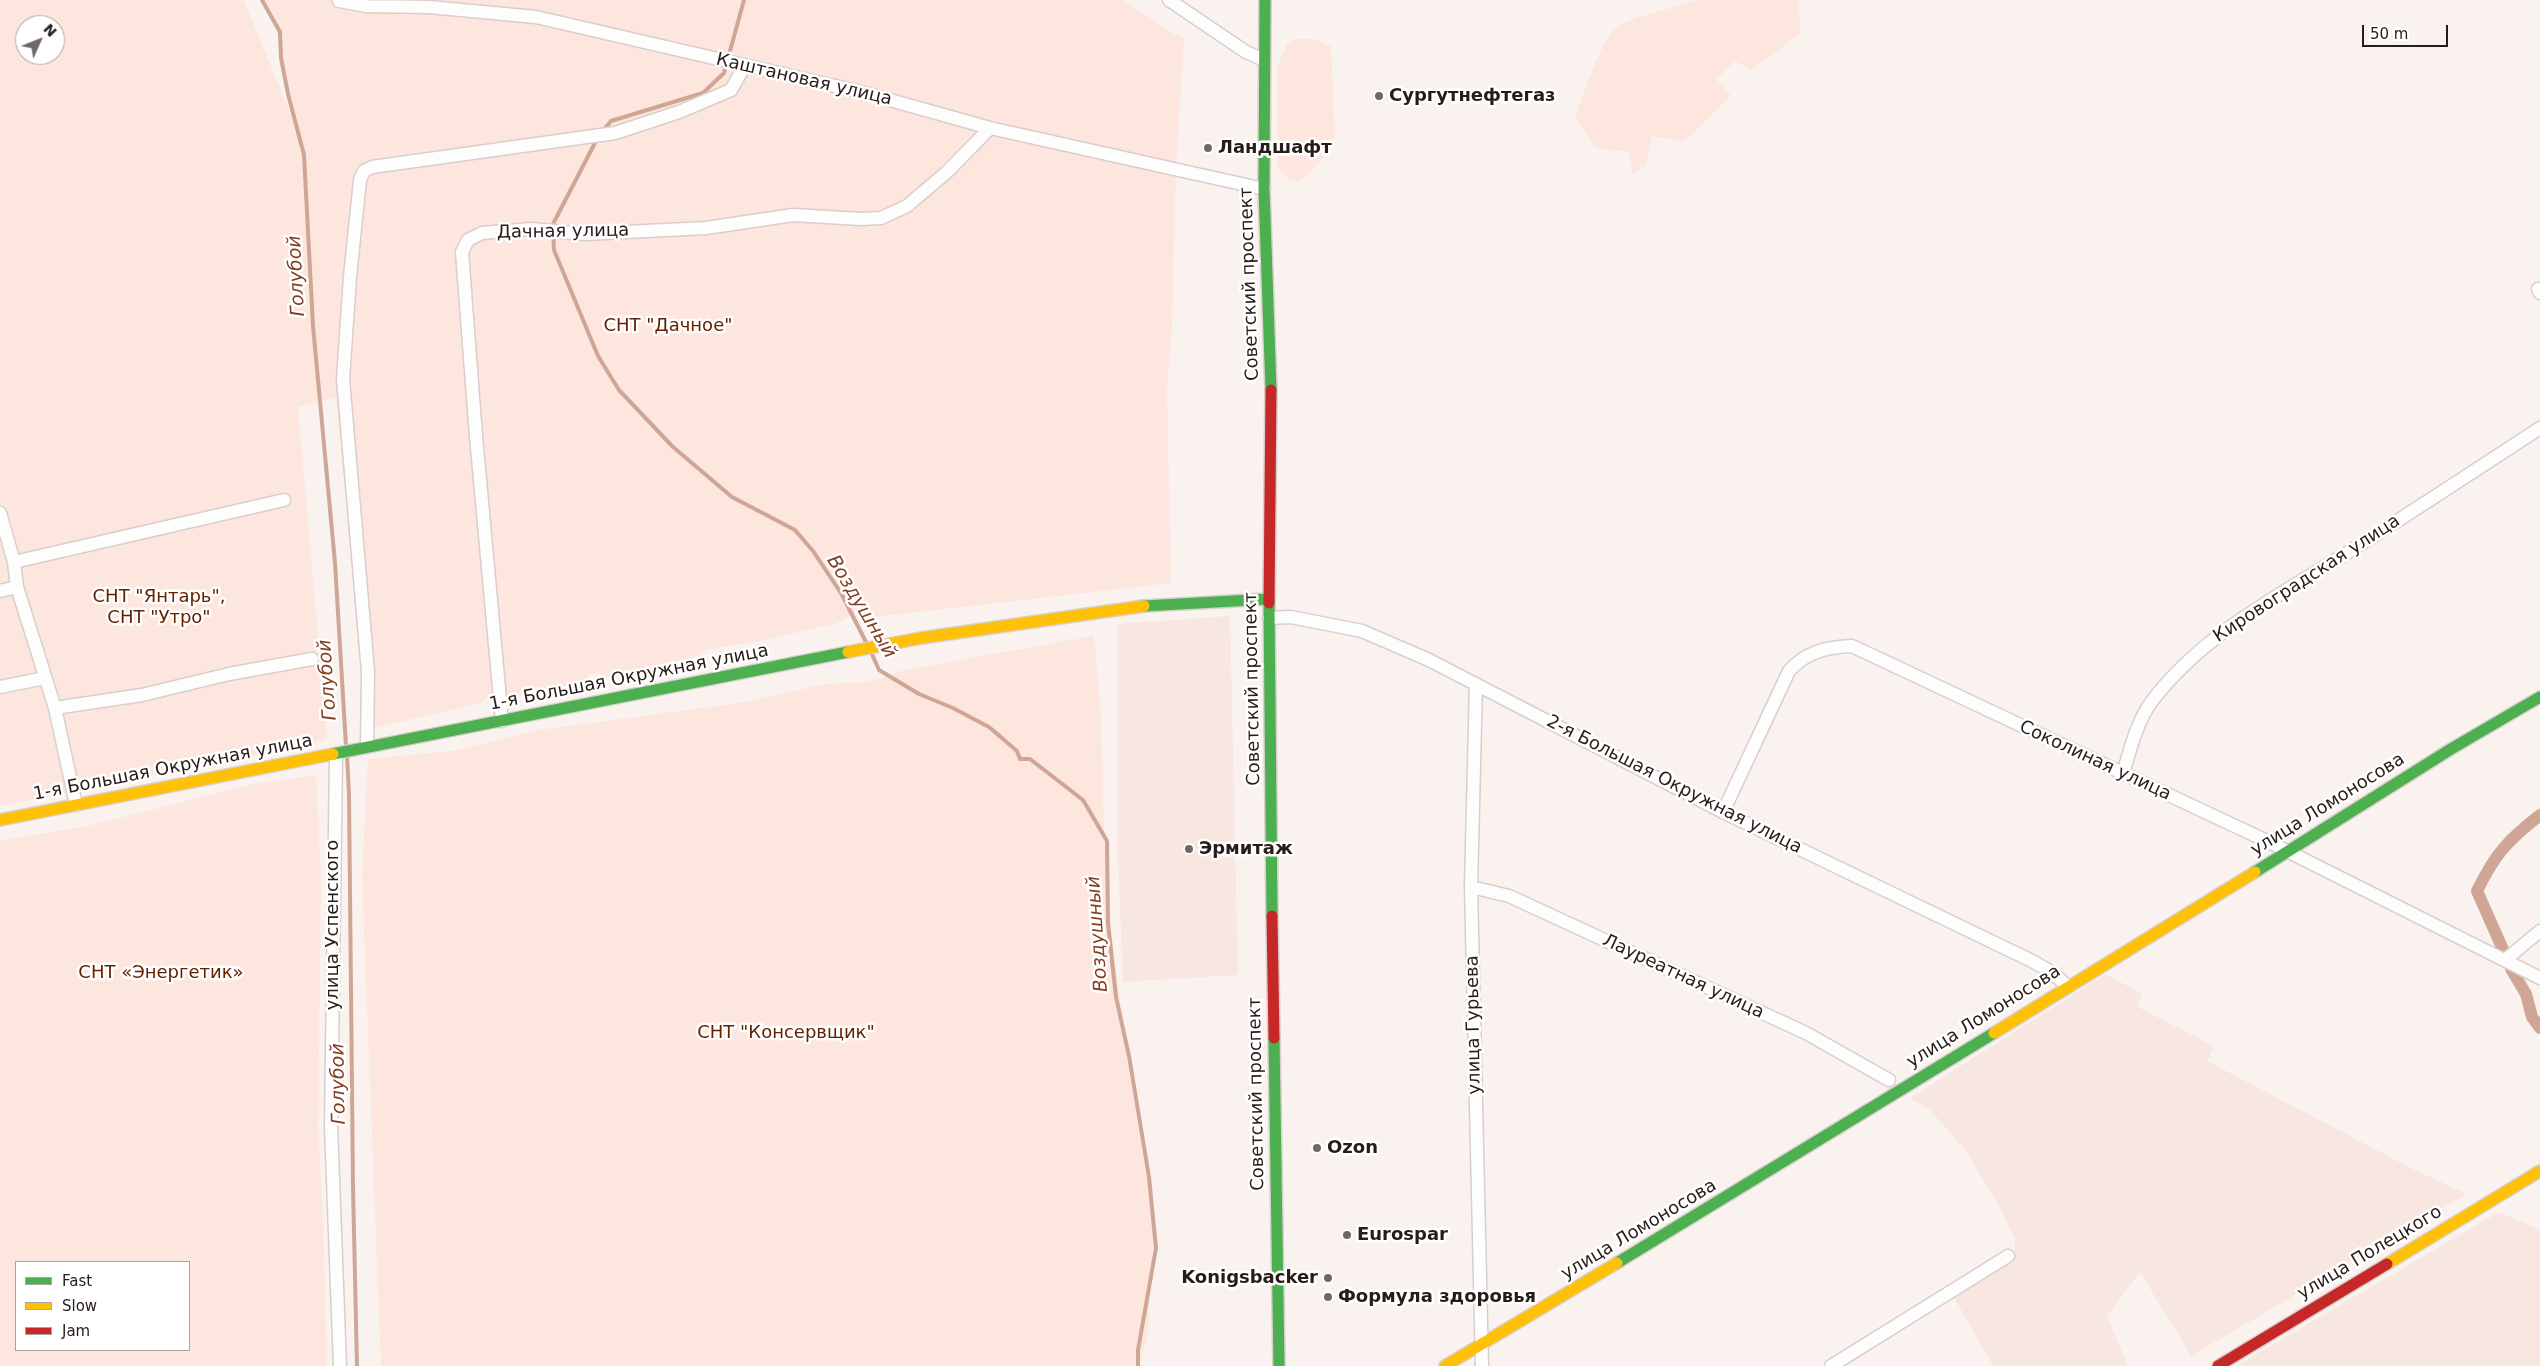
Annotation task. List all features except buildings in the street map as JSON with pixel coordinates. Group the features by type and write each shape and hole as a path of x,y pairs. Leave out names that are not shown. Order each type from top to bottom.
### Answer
{"street":[{"path":"1169,0 1246,52 1264,60"},
{"name":"Каштановая улица","path":"339,1 366,6 430,7 536,17 648,42 744,67 865,93 990,128 1264,189"},
{"name":"Советский проспект","path":"1266,4 1264,189 1271,392 1269,618 1276,1234 1280,1366"},
{"path":"362,748 368,672 343,379 350,277 360,180 364,171 372,166 614,133 679,112 731,90 744,67"},
{"name":"Дачная улица","path":"502,721 470,368 462,252 468,240 482,233 531,229 586,234 706,228 793,216 881,218 907,206 948,171 990,128"},
{"name":"Кировоградская улица","path":"2123,774 2131,745 2151,702 2195,653 2237,620 2349,552 2540,428"},
{"path":"14,562 284,500"},
{"path":"0,513 14,562 17,587 54,708 76,805"},
{"path":"0,591 17,587"},
{"name":"1-я Большая Окружная улица","path":"0,820 920,638 1004,624 1131,607 1269,599"},
{"name":"2-я Большая Окружная улица","path":"1269,618 1291,617 1362,631 1429,660 1723,812 2032,961 2054,973 2067,986"},
{"name":"Соколиная улица","path":"1723,812 1789,671 1799,660 1816,651 1852,646 2288,853 2540,978"},
{"path":"54,708 142,695 229,674 312,659"},
{"path":"0,686 45,678"},
{"name":"улица Гурьева","path":"1476,684 1471,887 1482,1366"},
{"name":"улица Ломоносова","path":"1445,1366 1482,1346 2227,888 2288,853 2451,749 2540,697"},
{"name":"улица Успенского","path":"336,754 331,1126 340,1366"},
{"name":"Лауреатная улица","path":"1471,887 1509,896 1806,1033 1889,1080"},
{"path":"2505,960 2540,931"},
{"name":"улица Полецкого","path":"2218,1366 2540,1170"},
{"path":"1831,1366 2008,1256"}],"shaded area":[{"path":"1230,616 1238,975 1123,982 1117,830 1117,624"},
{"path":"2106,974 2142,994 2138,1007 2214,1046 2207,1061 2411,1168 2467,1194 2191,1356 2140,1272 2107,1316 2128,1366 1993,1366 1952,1294 2014,1256 2015,1239 1997,1202 1965,1150 1930,1110 1910,1098"},
{"path":"2499,1212 2540,1230 2540,1366 2236,1366"}],"green space":[{"name":"СНТ \"Дачное\"","path":"0,0 244,0 295,126 281,58 280,32 262,0 1123,0 1170,32 1184,38 1176,169 1172,325 1167,390 1171,583 866,618 856,613 837,623 769,639 705,650 695,657 628,675 606,677 598,673 590,674 584,682 500,699 494,699 490,695 481,703 369,729 336,398 298,407 327,739 219,763 205,765 201,758 179,763 180,769 0,806"},
{"path":"1697,0 1799,0 1800,34 1751,70 1735,61 1716,79 1731,96 1684,142 1652,136 1646,165 1633,174 1629,152 1595,148 1575,117 1582,97 1603,46 1614,30 1642,16"},
{"path":"1296,39 1316,39 1331,47 1335,137 1321,161 1300,182 1288,179 1278,167 1277,67 1287,44"},
{"name":"СНТ \"Консервщик\"","path":"1094,636 1101,715 1104,832 1110,921 1127,1058 1154,1221 1148,1333 1139,1366 381,1366 362,876 368,759 453,751 539,730 747,702 825,684 871,682 904,670"},
{"name":"СНТ «Энергетик»","path":"316,775 321,881 318,1129 323,1217 327,1366 0,1366 0,841 87,826 254,784"}],"waterway":[{"name":"Голубой","path":"262,0 280,32 281,58 288,94 304,155 313,326 335,563 346,746"},
{"name":"Воздушный","path":"602,132 611,121 703,93 724,73 744,0"},
{"name":"Воздушный","path":"597,139 553,224 554,250 598,356 619,390 673,447 732,497 795,530 813,551 841,593 867,644"},
{"name":"Воздушный","path":"871,652 879,670 919,694 953,708 989,727 1017,751 1020,759 1030,759 1083,800 1107,841 1108,923 1116,997 1129,1056 1149,1177 1156,1248 1138,1350 1138,1366"},
{"name":"Голубой","path":"347,755 357,1366"},
{"path":"2505,954 2477,891 2496,857 2519,832 2540,815"},
{"path":"2511,969 2526,994 2532,1017 2540,1028"}],"traffic: fast":[{"path":"1265,0 1264,189 1271,390"},
{"path":"1144,606 1269,599"},
{"path":"1269,603 1272,916"},
{"path":"333,754 848,652"},
{"path":"2255,872 2451,749 2540,697"},
{"path":"1617,1263 1994,1033"},
{"path":"1274,1038 1279,1366"}],"traffic: slow":[{"path":"848,652 921,638 1144,606"},
{"path":"0,820 333,754"},
{"path":"1994,1033 2255,872"},
{"path":"2387,1264 2540,1171"},
{"path":"1445,1366 1617,1263"}],"traffic: jam":[{"path":"1269,603 1271,390"},
{"path":"1272,916 1274,1038"},
{"path":"2218,1366 2387,1264"}],"place":[{"name":"Сургутнефтегаз","path":"1379,96"},
{"name":"Ландшафт","path":"1208,148"},
{"name":"Эрмитаж","path":"1189,849"},
{"name":"Ozon","path":"1317,1148"},
{"name":"Eurospar","path":"1347,1235"},
{"name":"Konigsbacker","path":"1328,1278"},
{"name":"Формула здоровья","path":"1328,1297"}],"park label":[{"name":"СНТ \"Янтарь\", СНТ \"Утро\"","path":"159,607"}]}
